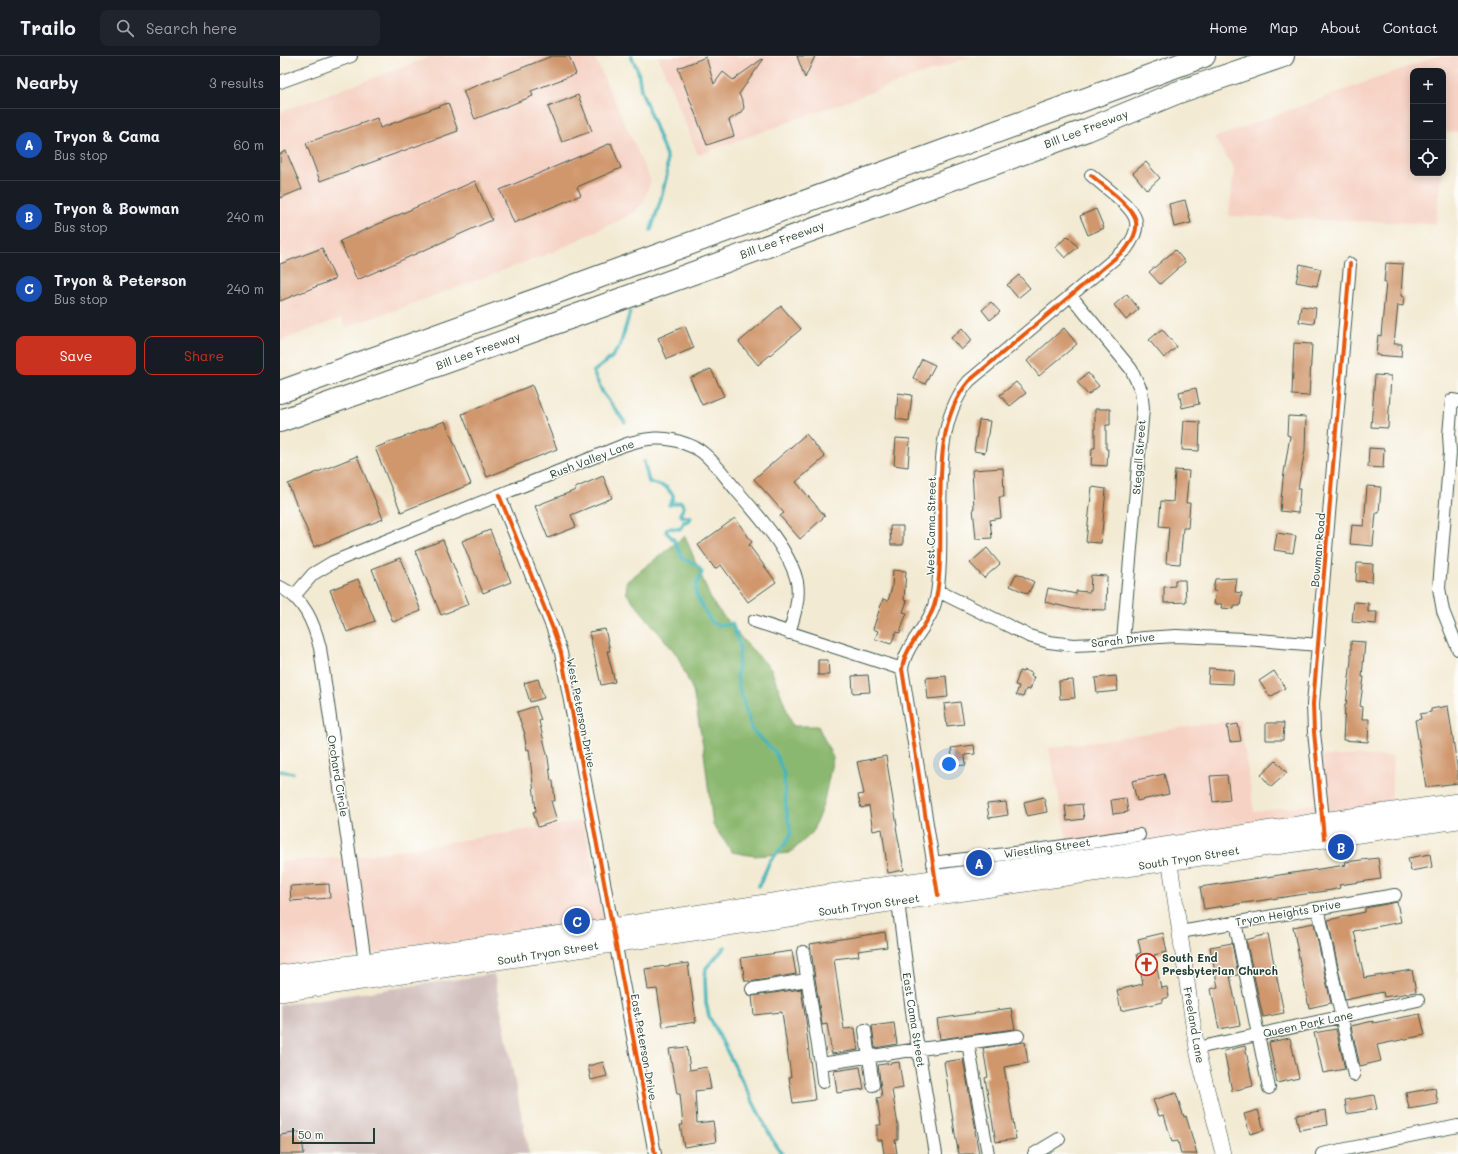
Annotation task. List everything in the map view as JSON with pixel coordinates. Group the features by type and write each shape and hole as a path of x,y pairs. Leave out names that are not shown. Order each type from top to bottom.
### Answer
{"highway":[{"path":"280,392 1204,56"},
{"name":"Bill Lee Freeway","path":"280,421 539,329 1087,130 1176,94 1277,58 1292,56"}],"main road":[{"name":"South Tryon Street","path":"280,992 366,971 896,893 935,879 1169,854 1324,830 1458,804"},
{"name":"South Tryon Street","path":"1324,830 1458,819"},
{"name":"South Tryon Street","path":"280,975 366,971"}],"street":[{"path":"280,82 351,56"},
{"name":"West Cama Street","path":"935,879 902,669 904,660 909,650 933,611 938,591 940,565 941,473 947,423 953,406 970,381 1126,249 1135,236 1137,226 1132,210 1091,175"},
{"name":"Bowman Road","path":"1324,830 1313,718 1350,264"},
{"name":"Stegall Street","path":"1071,296 1123,358 1141,390 1143,408 1123,641"},
{"path":"1455,401 1449,435 1450,452 1439,588 1443,611 1458,649"},
{"name":"Rush Valley Lane","path":"294,596 313,574 333,562 639,440 669,438 687,444 702,452 717,466 762,521 787,557 797,582 798,595 789,633"},
{"name":"West Peterson Drive","path":"499,495 550,622 561,654 614,935"},
{"name":"Orchard Circle","path":"280,587 294,596 303,606 317,633 366,971"},
{"name":"Sarah Drive","path":"938,591 1029,636 1049,642 1073,645 1096,644 1144,638 1184,636 1319,645"},
{"path":"754,621 902,669"},
{"name":"Wiestling Street","path":"935,879 1030,851 1139,835"},
{"name":"Freeland Lane","path":"1169,854 1197,1048 1223,1154"},
{"name":"East Cama Street","path":"896,893 918,1050 936,1154"},
{"name":"Tryon Heights Drive","path":"1180,932 1395,895"},
{"path":"1318,908 1354,1075"},
{"path":"1234,922 1269,1088"},
{"name":"East Peterson Drive","path":"614,935 655,1154"},
{"path":"803,952 823,1082"},
{"path":"752,989 807,980"},
{"name":"Queen Park Lane","path":"1197,1048 1418,1000"},
{"path":"865,1030 873,1085"},
{"path":"821,1064 1018,1036"},
{"path":"968,1043 988,1154"},
{"path":"1322,1154 1458,1126"},
{"path":"1034,1154 1060,1139"}],"shaded area":[{"path":"433,56 594,56 651,181 643,203 634,213 553,252 345,327 341,318 280,341 280,112"},
{"path":"658,56 972,56 698,155"},
{"path":"1437,56 1458,56 1458,132 1446,133 1446,68 1410,68 1410,176 1441,176 1436,224 1229,216 1234,168 1214,138"},
{"path":"1240,719 1254,812 1316,804 1312,756 1393,756 1391,807 1070,854 1049,748"},
{"path":"583,821 605,920 280,967 280,862 355,857"},
{"path":"494,974 529,1154 280,1154 280,1005"}],"green space":[{"path":"685,536 712,602 743,640 771,669 793,726 818,726 833,758 823,805 812,833 790,853 754,856 732,852 713,825 703,745 693,691 677,655 627,594 626,582"}],"building":[{"path":"552,56 569,56 576,74 531,91 533,96 475,119 463,91"},
{"path":"797,56 815,56 805,78"},
{"path":"706,57 714,84 723,72 733,80 762,59 763,60 739,94 744,108 740,113 729,120 734,136 707,145 678,68"},
{"path":"578,95 592,131 562,142 548,107"},
{"path":"448,103 458,131 320,181 306,143 377,118 380,128"},
{"path":"611,143 621,168 577,187 581,195 514,223 500,190"},
{"path":"286,151 302,189 280,198 280,154"},
{"path":"1146,162 1160,178 1147,190 1133,173"},
{"path":"475,181 492,220 357,280 340,241"},
{"path":"1185,200 1191,223 1174,227 1169,204"},
{"path":"1096,209 1104,228 1088,235 1080,216"},
{"path":"1068,236 1078,247 1065,258 1055,247"},
{"path":"322,248 335,279 280,301 280,264"},
{"path":"1175,250 1185,262 1160,284 1149,272"},
{"path":"1386,263 1403,264 1401,296 1404,297 1403,306 1398,305 1394,344 1402,344 1401,357 1376,355 1378,335 1381,336 1386,282 1384,282"},
{"path":"1300,264 1321,269 1317,286 1296,282"},
{"path":"1019,275 1030,288 1018,298 1007,285"},
{"path":"1127,294 1139,309 1126,320 1114,305"},
{"path":"991,302 1000,312 990,320 982,310"},
{"path":"781,306 801,329 758,365 739,342"},
{"path":"1301,306 1316,308 1314,324 1299,322"},
{"path":"685,326 694,348 667,359 658,338"},
{"path":"962,328 972,340 961,350 951,338"},
{"path":"1064,328 1077,344 1039,376 1027,361"},
{"path":"1162,329 1177,347 1164,358 1149,340"},
{"path":"1294,343 1312,344 1309,396 1292,395"},
{"path":"922,359 935,365 925,384 913,378"},
{"path":"711,369 724,396 702,405 690,378"},
{"path":"1088,373 1099,386 1088,395 1077,382"},
{"path":"1375,375 1391,376 1388,428 1371,427"},
{"path":"1016,382 1026,393 1010,406 1000,395"},
{"path":"532,385 557,449 487,477 462,414"},
{"path":"1196,388 1199,404 1182,408 1179,392"},
{"path":"898,393 912,395 909,421 896,419"},
{"path":"1095,409 1110,409 1110,425 1106,425 1106,449 1108,449 1107,466 1091,465 1092,448 1095,448"},
{"path":"1288,416 1306,417 1305,450 1298,489 1300,489 1298,513 1280,511 1283,479 1290,436 1287,435"},
{"path":"979,420 990,421 985,453 974,451"},
{"path":"445,421 471,484 401,512 375,448"},
{"path":"1184,421 1200,422 1199,451 1182,450"},
{"path":"806,434 825,457 796,482 825,516 800,539 780,516 784,513 754,479"},
{"path":"896,438 910,439 908,467 894,465"},
{"path":"1369,448 1384,449 1383,468 1368,467"},
{"path":"357,456 383,519 314,547 288,484"},
{"path":"1003,468 1004,497 999,497 1001,518 990,520 992,538 976,539 973,508 972,470"},
{"path":"1175,470 1189,471 1186,503 1190,503 1188,528 1183,528 1180,564 1166,563 1169,527 1159,526 1161,501 1173,502"},
{"path":"603,476 612,498 571,515 576,527 548,538 535,506 576,490 575,488"},
{"path":"1367,486 1381,487 1379,513 1376,513 1373,546 1350,544 1352,525 1364,526"},
{"path":"1092,487 1106,489 1101,543 1086,542"},
{"path":"735,518 752,542 749,545 776,582 748,602 721,565 715,569 698,545"},
{"path":"890,526 903,526 903,545 891,545"},
{"path":"490,530 511,582 483,593 462,541"},
{"path":"1277,533 1296,536 1293,553 1274,550"},
{"path":"443,540 469,604 441,615 415,551"},
{"path":"987,548 1000,564 984,578 970,563"},
{"path":"400,558 421,611 393,622 372,569"},
{"path":"1357,563 1373,564 1372,582 1356,581"},
{"path":"893,570 906,571 904,600 907,601 903,612 907,613 900,633 896,632 891,644 875,639 878,631 873,629 883,599 888,601 892,587"},
{"path":"1016,574 1019,574 1034,582 1028,594 1010,586"},
{"path":"1091,575 1107,576 1106,610 1074,609 1045,602 1048,588 1076,594 1076,591 1090,592"},
{"path":"1237,578 1235,592 1242,593 1240,606 1234,606 1234,609 1221,608 1222,604 1214,604 1216,591 1213,591 1215,579"},
{"path":"358,579 375,621 347,632 330,590"},
{"path":"1175,580 1185,580 1186,602 1164,603 1164,587 1175,586"},
{"path":"1354,602 1368,603 1368,612 1377,612 1376,624 1352,622"},
{"path":"605,629 610,651 607,651 615,682 601,685 589,632"},
{"path":"1351,641 1365,642 1362,677 1364,677 1360,706 1363,707 1362,719 1369,719 1368,742 1343,740 1345,705 1351,660"},
{"path":"818,660 828,660 829,675 818,675"},
{"path":"1209,668 1234,670 1233,684 1208,683"},
{"path":"1024,670 1032,673 1031,676 1034,677 1030,690 1026,689 1023,697 1016,695 1019,686 1015,685 1020,671 1023,672"},
{"path":"1274,671 1285,688 1270,697 1259,681"},
{"path":"868,675 870,692 853,693 852,676"},
{"path":"946,676 948,697 928,699 926,678"},
{"path":"1116,676 1118,691 1097,693 1095,678"},
{"path":"538,679 544,698 530,702 524,683"},
{"path":"1073,680 1075,698 1060,699 1059,681"},
{"path":"960,702 964,724 947,726 944,704"},
{"path":"536,706 541,720 539,721 548,758 551,781 553,781 555,801 551,801 557,821 538,827 533,812 536,811 529,749 527,750 525,734 517,712"},
{"path":"1448,706 1458,772 1458,783 1426,787 1415,720 1421,719 1420,714 1431,712 1431,709"},
{"path":"1266,723 1284,723 1283,740 1266,740"},
{"path":"1238,724 1241,741 1230,742 1227,726"},
{"path":"974,745 975,754 965,755 966,765 953,766 951,748"},
{"path":"886,756 904,870 888,873 882,829 873,831 869,806 861,808 858,795 864,794 857,762"},
{"path":"1276,761 1287,773 1271,787 1261,775"},
{"path":"1164,774 1169,794 1137,801 1132,781"},
{"path":"1227,775 1230,800 1213,802 1210,776"},
{"path":"1044,797 1047,812 1027,816 1024,802"},
{"path":"1126,798 1128,812 1113,814 1111,800"},
{"path":"1006,802 1008,815 989,818 987,804"},
{"path":"1082,804 1084,819 1067,821 1065,806"},
{"path":"1430,854 1432,867 1411,871 1408,858"},
{"path":"1378,858 1381,879 1339,885 1340,888 1332,890 1204,909 1200,887 1346,865 1345,862"},
{"path":"329,884 330,898 291,901 290,886"},
{"path":"1397,902 1401,922 1354,931 1364,978 1412,970 1416,992 1384,997 1383,992 1345,1000 1328,920 1365,912 1365,908"},
{"path":"1314,923 1331,1003 1309,1008 1293,927"},
{"path":"885,932 887,947 858,951 859,956 834,959 844,1029 855,1028 858,1050 832,1054 827,1024 822,1025 810,944"},
{"name":"South End Presbyterian Church","path":"1163,933 1167,952 1154,955 1161,988 1167,987 1169,997 1163,999 1163,1002 1121,1011 1117,990 1143,984 1137,954 1141,953 1138,939"},
{"path":"1268,934 1284,1013 1263,1017 1246,940"},
{"path":"1232,943 1238,975 1230,976 1240,1025 1219,1029 1211,989 1218,987 1210,947"},
{"path":"792,951 796,974 750,982 745,981 741,958"},
{"path":"688,963 696,1022 663,1027 657,989 648,990 645,969"},
{"path":"801,989 815,1100 793,1103 782,1012 754,1015 752,996"},
{"path":"1011,1008 1015,1029 940,1039 937,1019"},
{"path":"1420,1014 1425,1035 1377,1045 1381,1061 1360,1066 1351,1026"},
{"path":"894,1023 897,1044 875,1048 872,1026"},
{"path":"1336,1029 1345,1069 1323,1073 1314,1033"},
{"path":"1290,1038 1299,1078 1277,1083 1269,1042"},
{"path":"1025,1042 1028,1063 1004,1067 1016,1139 996,1142 985,1078 988,1077 983,1048"},
{"path":"1245,1046 1253,1086 1232,1091 1224,1051"},
{"path":"687,1047 690,1070 707,1067 711,1089 695,1091 697,1123 713,1121 716,1142 684,1147 680,1125 683,1125 680,1094 677,1094 669,1049"},
{"path":"963,1059 979,1154 959,1154 956,1140 944,1062"},
{"path":"603,1062 607,1076 591,1080 588,1066"},
{"path":"899,1062 903,1088 892,1090 898,1125 898,1140 895,1140 897,1154 884,1154 882,1140 877,1140 877,1125 881,1125 877,1098 882,1097 878,1065"},
{"path":"860,1067 864,1089 837,1093 834,1071"},
{"path":"1435,1088 1438,1104 1409,1109 1406,1093"},
{"path":"1176,1093 1184,1117 1186,1116 1197,1154 1181,1154 1178,1141 1172,1142 1164,1115 1159,1116 1153,1100"},
{"path":"1374,1095 1377,1109 1347,1114 1345,1100"},
{"path":"1258,1110 1264,1130 1250,1134 1244,1114"},
{"path":"1326,1110 1328,1125 1299,1130 1296,1115"},
{"path":"301,1132 304,1154 280,1154 280,1135"}],"waterway":[{"path":"631,56 638,71 641,90 667,158 667,174 651,230"},
{"path":"625,422 603,393 593,372 611,358 620,346 630,312"},
{"path":"644,462 649,482 666,487 673,495 673,499 669,505 681,502 684,507 680,514 683,517 691,517 689,521 684,522 680,529 669,528 666,532 674,540 683,559 692,562 702,572 696,585 696,593 710,620 719,625 728,625 732,623 740,647 737,676 739,687 752,730 775,752 784,774 786,809 791,833 786,843 770,861 759,886"},
{"path":"280,771 293,773"},
{"path":"725,947 706,968 706,1003 709,1016 772,1139 782,1154"}],"cycle path":[{"path":"938,895 902,669 908,650 929,617 936,599 939,573 940,485 942,455 947,428 955,403 969,381 1126,249 1132,240 1136,226 1136,219 1133,213 1122,201 1091,175"},
{"path":"1324,838 1314,732 1313,704 1350,264"},
{"path":"499,495 553,629 561,653 655,1154"}],"place":[{"name":"Tryon & Bowman","path":"1341,847"},
{"name":"Tryon & Cama","path":"979,863"},
{"name":"Tryon & Peterson","path":"577,921"},
{"name":"South End Presbyterian Church","path":"1147,964"}]}
